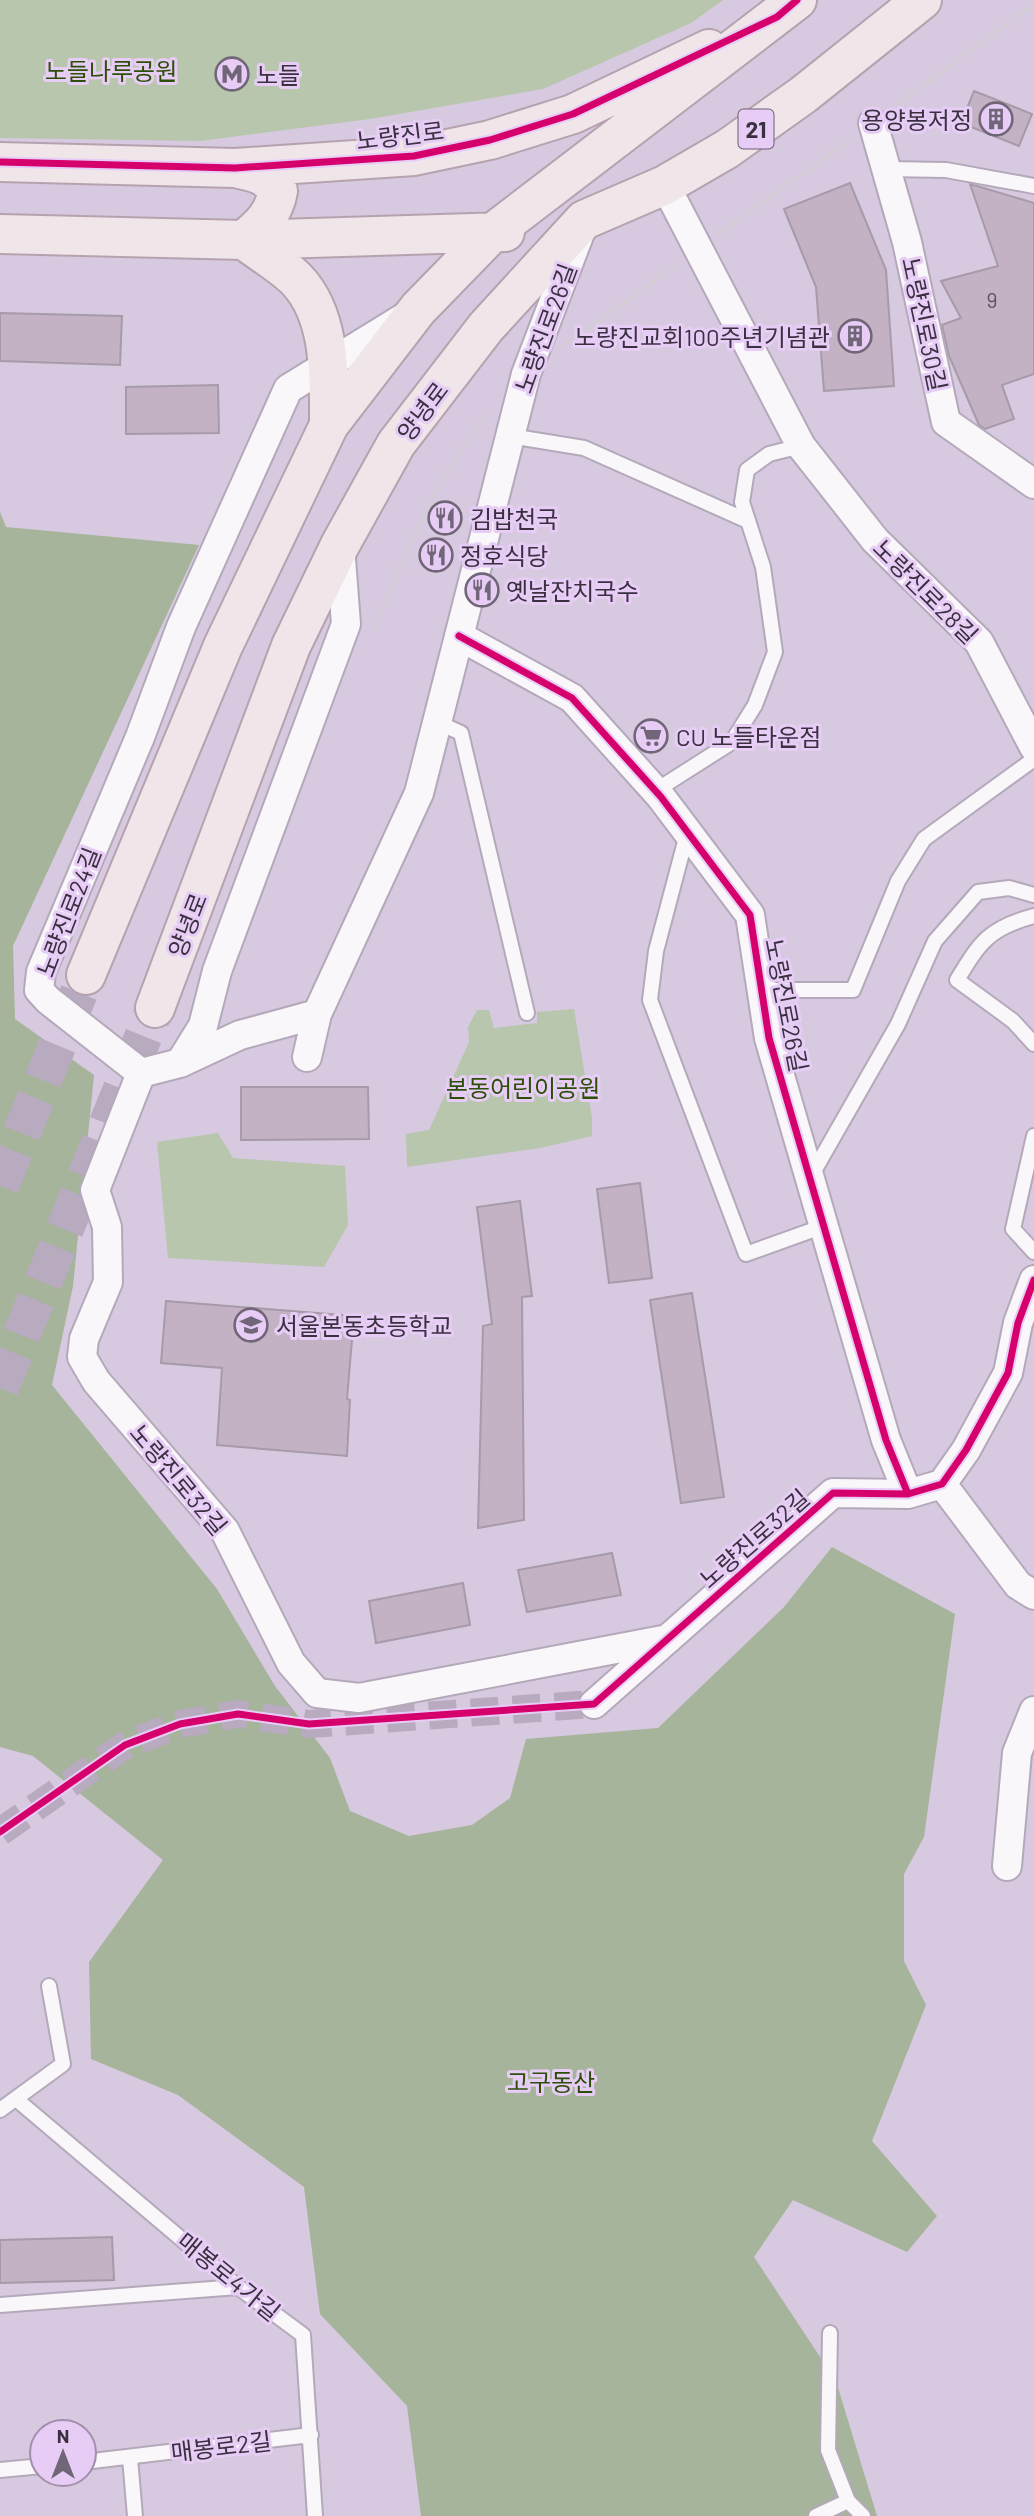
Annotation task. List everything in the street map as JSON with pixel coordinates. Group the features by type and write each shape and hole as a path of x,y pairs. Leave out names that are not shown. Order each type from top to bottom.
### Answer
{"main road":[{"name":"양녕로","path":"155,1008 291,646 340,545 396,444 486,327 584,220 665,185 727,149 803,95 921,3"},
{"name":"노량진로","path":"0,162 235,168 414,156 490,140 573,114 787,8"},
{"path":"86,975 223,646 329,425 418,309 491,234 787,8"},
{"path":"235,168 258,173 271,180 278,191 276,204 266,222 244,240"},
{"name":"21","path":"244,240 491,234 584,220"},
{"path":"0,234 244,240 297,280 312,302 326,348 329,425"}],"street":[{"name":"노량진로30길","path":"873,123 907,242 946,422 1034,484"},
{"name":"노량진로28길","path":"665,185 801,446 875,540 979,642 1034,747"},
{"name":"노량진로26길","path":"307,1057 317,1014 419,793 526,374 584,220"},
{"name":"노량진로24길","path":"141,1073 48,1000 39,990 40,972 140,737 181,627 288,389 418,309"},
{"path":"180,1063 203,1026 217,971 346,624 340,545"},
{"name":"노량진로26길","path":"459,636 572,698 655,791 750,915 769,1038 886,1440 908,1494"},
{"path":"141,1073 180,1063 240,1035 317,1014"},
{"name":"노량진로32길","path":"141,1073 95,1189 107,1227 108,1282 84,1339 82,1357 96,1381 225,1531 291,1664 317,1693 359,1698 668,1639 834,1493 908,1494 942,1484"},
{"path":"1034,1280 1018,1323 1007,1373 966,1450 942,1484 1018,1585 1034,1595"},
{"path":"594,1704 668,1639"},
{"path":"1007,1866 1017,1753 1034,1711"}],"lane":[{"path":"886,169 946,170 1034,186"},
{"path":"510,436 584,448 748,521"},
{"path":"655,791 732,742 755,705 775,652 763,567 742,502 747,470 769,454 801,446"},
{"path":"437,722 461,733 527,1013"},
{"path":"761,990 853,990 898,881 924,839 1034,760"},
{"path":"687,832 656,951 650,1000 746,1254 824,1226"},
{"path":"810,1179 898,1024 935,941 978,892 1009,888 1034,894"},
{"path":"1034,916 1014,921 981,941 957,979 1013,1021 1034,1044"},
{"path":"1034,1136 1013,1229 1034,1252"},
{"path":"0,2110 63,2064 49,1986"},
{"name":"매봉로4가길","path":"16,2099 238,2287 303,2335 315,2516"},
{"path":"0,2305 238,2287"},
{"path":"830,2333 828,2450 848,2501 863,2516"},
{"name":"매봉로2길","path":"98,2461 311,2435"},
{"path":"130,2458 135,2516"},
{"path":"0,2470 28,2467"},
{"path":"816,2516 848,2501"}],"path":[{"path":"372,633 415,539 467,438 526,374 1034,4"}],"green space":[{"name":"노들나루공원","path":"0,0 723,0 691,23 543,89 370,119 200,141 0,138"},
{"name":"고구동산","path":"0,512 6,527 199,545 13,946 15,1019 94,1075 73,1286 52,1385 217,1589 275,1686 330,1758 350,1811 409,1836 472,1825 510,1798 526,1739 658,1728 784,1607 832,1547 955,1614 924,1837 904,1874 904,1961 926,2005 872,2141 937,2216 907,2252 793,2200 754,2257 836,2381 877,2516 421,2516 407,2406 320,2314 304,2187 178,2095 91,2059 89,1962 163,1860 33,1756 0,1747"},
{"name":"본동어린이공원","path":"574,1009 592,1118 592,1136 540,1148 407,1167 406,1134 429,1130 469,1042 468,1027 477,1010 489,1010 494,1028 537,1023 537,1012"},
{"path":"218,1133 233,1158 345,1166 348,1225 324,1267 168,1258 157,1142"}],"building":[{"name":"용양봉저정","path":"974,91 1032,114 1019,146 961,123"},
{"name":"노량진교회100주년기념관","path":"850,183 886,270 894,386 824,391 816,287 784,209"},
{"path":"970,184 1034,203 1034,374 1002,385 1014,419 985,429 979,425 949,356 942,325 961,318 941,281 998,266"},
{"path":"0,313 122,316 120,365 0,361"},
{"path":"218,385 219,433 126,434 126,387"},
{"path":"241,1087 368,1087 369,1139 241,1140"},
{"path":"640,1183 652,1278 609,1283 597,1189"},
{"path":"520,1201 532,1296 522,1297 524,1520 478,1528 483,1326 492,1324 477,1207"},
{"path":"692,1293 724,1497 681,1503 650,1300"},
{"path":"166,1301 354,1316 347,1399 350,1400 347,1456 217,1445 222,1368 161,1363"},
{"path":"612,1553 621,1595 527,1612 518,1570"},
{"path":"463,1583 470,1625 376,1643 369,1601"},
{"path":"112,2237 114,2280 0,2283 0,2240"}],"tunnel":[{"path":"0,1186 86,975"},
{"path":"0,1388 155,1008"},
{"path":"0,1832 125,1745 180,1724 238,1714 309,1724 594,1704"}],"cycle path":[{"path":"0,162 235,168 414,156 490,140 573,114 777,17 797,0"},
{"path":"459,636 572,698 661,797 750,915 769,1038 886,1440 908,1494"},
{"path":"0,1832 125,1745 180,1724 238,1714 309,1724 594,1704 833,1493 908,1494 942,1484 966,1450 1008,1373 1018,1323 1034,1280"}],"place":[{"name":"노들","path":"232,74"},
{"name":"용양봉저정","path":"996,119"},
{"name":"노량진교회100주년기념관","path":"855,336"},
{"name":"김밥천국","path":"445,518"},
{"name":"정호식당","path":"436,555"},
{"name":"옛날잔치국수","path":"482,590"},
{"name":"CU 노들타운점","path":"651,736"},
{"name":"서울본동초등학교","path":"251,1325"}]}
